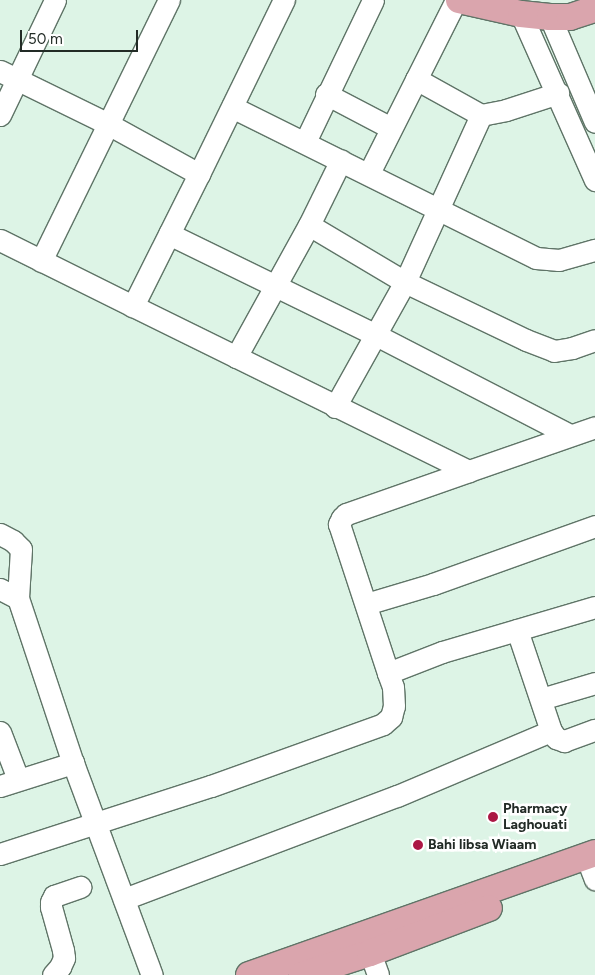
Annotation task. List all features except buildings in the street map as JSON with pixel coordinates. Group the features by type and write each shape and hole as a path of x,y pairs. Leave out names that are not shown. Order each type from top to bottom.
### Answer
{"main road":[{"path":"458,0 521,14 550,18 570,17 595,9"},
{"path":"302,975 370,954 593,866"},
{"path":"249,975 370,954"}],"street":[{"path":"0,115 9,76 55,0"},
{"path":"41,260 169,0"},
{"path":"133,306 284,0"},
{"path":"304,142 373,0"},
{"path":"369,173 458,0"},
{"path":"521,14 558,93 595,180"},
{"path":"550,18 595,122"},
{"path":"9,76 108,124 199,174"},
{"path":"416,79 481,115 506,110 558,93"},
{"path":"326,94 391,128"},
{"path":"232,107 369,173 437,210 536,258 559,260 595,250"},
{"path":"335,406 374,334 406,282 481,115"},
{"path":"236,357 309,225 341,160"},
{"path":"309,225 406,282 526,340 554,351 572,348 595,340"},
{"path":"169,234 374,334 570,435"},
{"path":"0,240 469,471"},
{"path":"0,854 211,786 382,724 391,717 394,706 392,687 339,524 342,518 346,514 595,427"},
{"path":"366,604 433,584 595,526"},
{"path":"0,534 12,540 21,549 9,594 152,975"},
{"path":"388,673 442,652 595,607"},
{"path":"517,630 551,731 556,738 564,741 595,730"},
{"path":"541,699 595,683"},
{"path":"124,899 396,796 551,731"},
{"path":"0,732 9,783 73,763"},
{"path":"53,975 60,967 64,958 51,902 54,896 80,887"}],"place":[{"name":"Pharmacy Laghouati","path":"493,817"},
{"name":"Bahi libsa Wiaam","path":"418,845"}]}
